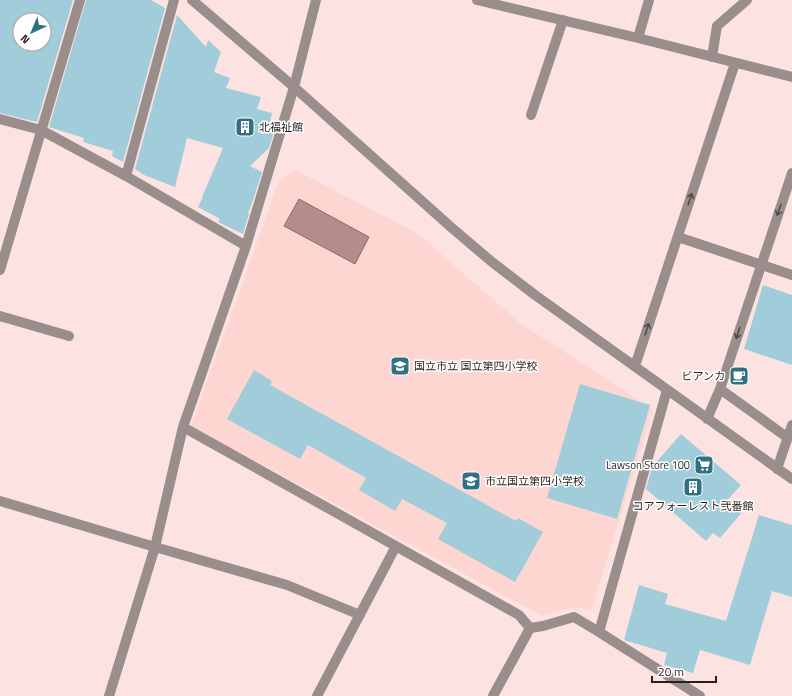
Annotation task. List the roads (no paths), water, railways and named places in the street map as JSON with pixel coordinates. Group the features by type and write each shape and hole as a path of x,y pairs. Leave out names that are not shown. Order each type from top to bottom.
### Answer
{"street":[{"path":"0,270 80,0"},
{"path":"126,176 174,0"},
{"path":"192,0 294,87 492,262 706,419 792,479"},
{"path":"109,696 155,547 183,427 246,246 294,87 316,0"},
{"path":"478,0 712,56 792,77"},
{"path":"638,38 649,0"},
{"path":"712,56 717,26 747,0"},
{"path":"531,115 563,20"},
{"path":"635,366 735,63"},
{"path":"0,119 41,130 126,176 246,246"},
{"path":"706,419 720,389 792,173"},
{"path":"678,236 792,275"},
{"path":"0,316 69,336"},
{"path":"720,389 788,438"},
{"path":"599,632 668,390"},
{"path":"777,469 792,425"},
{"path":"183,427 519,615 530,628"},
{"path":"0,501 287,584 360,615"},
{"path":"317,696 396,546"},
{"path":"530,628 543,626 574,617 700,696"},
{"path":"493,696 530,628"}],"place":[{"name":"北福祉館","path":"245,127"},
{"name":"国立市立 国立第四小学校","path":"400,366"},
{"name":"ビアンカ","path":"739,376"},
{"name":"Lawson Store 100","path":"704,465"},
{"name":"市立国立第四小学校","path":"471,481"},
{"name":"コアフォーレスト弐番館","path":"693,487"}]}
